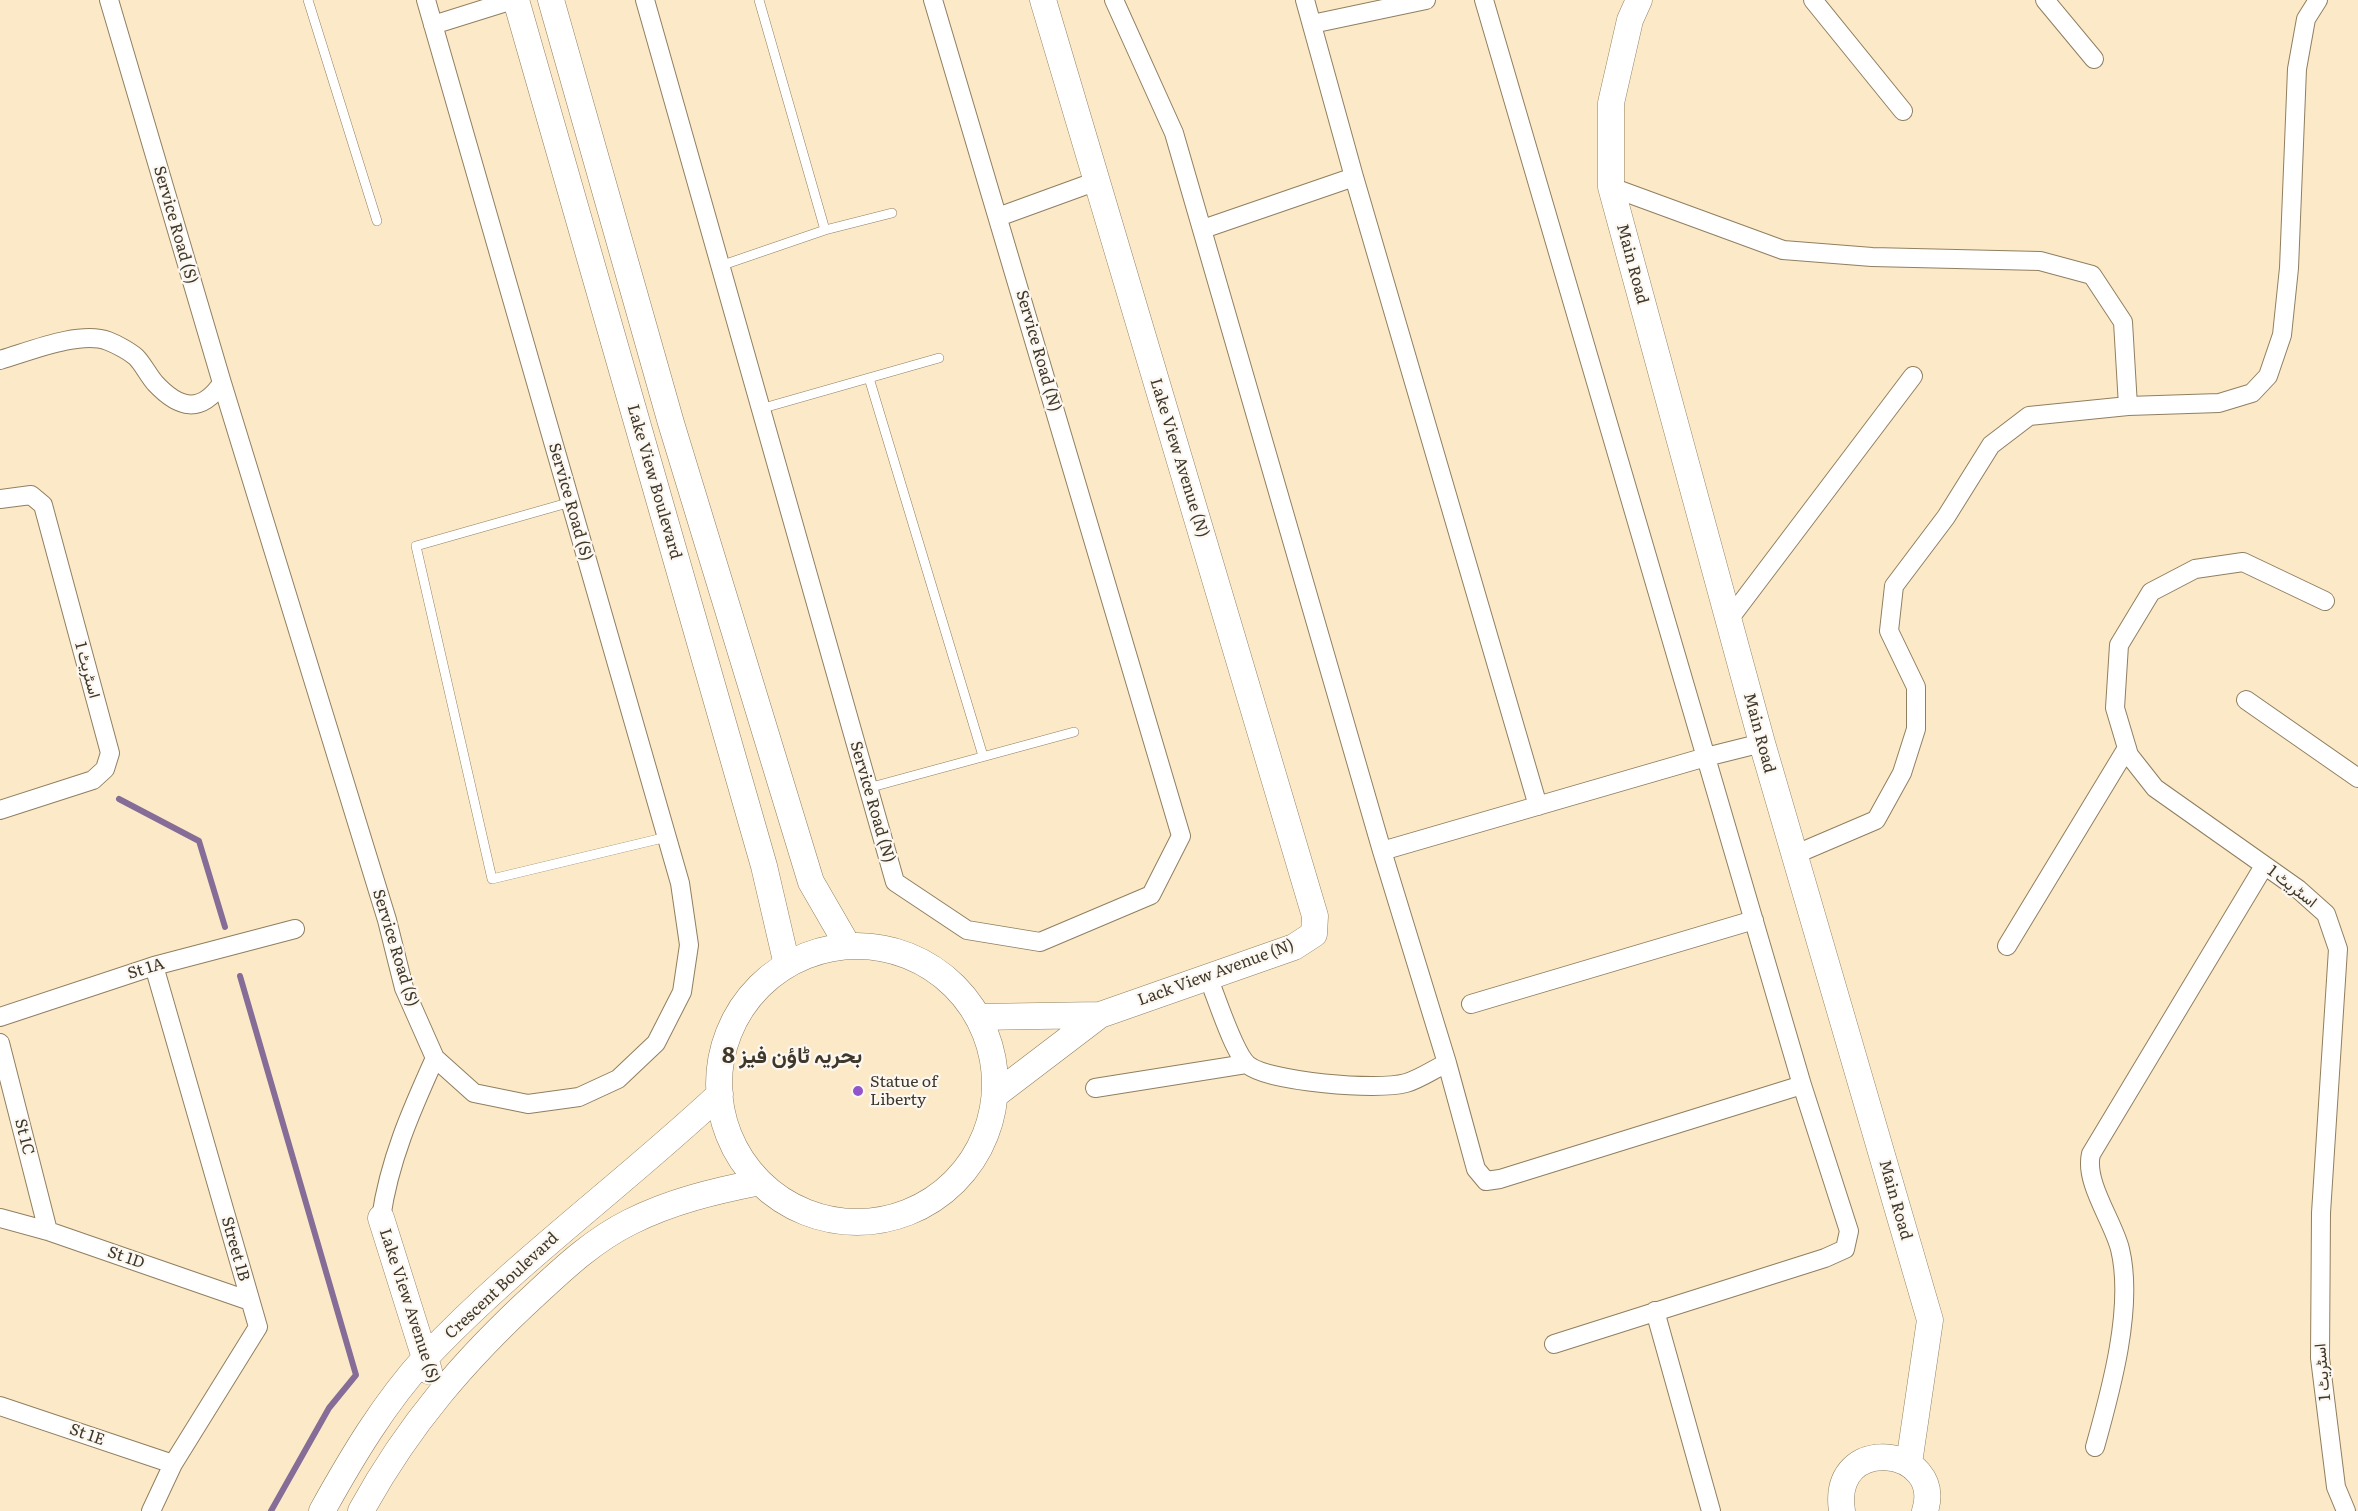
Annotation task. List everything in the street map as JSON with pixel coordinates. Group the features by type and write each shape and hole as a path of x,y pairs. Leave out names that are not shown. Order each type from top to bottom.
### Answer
{"main road":[{"name":"Lake View Boulevard","path":"514,0 764,866 787,965"},
{"name":"Lake View Boulevard","path":"551,0 674,434 811,882 848,946"},
{"name":"Lake View Avenue (N)","path":"1043,0 1315,916"},
{"name":"Main Road","path":"1639,0 1630,20 1611,103 1611,187 1730,618 1762,743 1930,1320 1909,1463"},
{"name":"Lack View Avenue (N)","path":"995,1095 1100,1015 1294,947 1314,934 1315,916"},
{"path":"848,946 874,947 900,952 945,977 978,1017 988,1042 994,1068 995,1095 989,1126 970,1163 957,1180 933,1200 905,1214 875,1222 844,1222 823,1218 785,1202 760,1182 732,1142 724,1119 720,1094 720,1069 726,1044 735,1020 749,999 766,980 787,965 827,949 848,946"},
{"name":"Lack View Avenue (N)","path":"978,1017 1100,1015"},
{"name":"Crescent Boulevard","path":"322,1511 382,1413 425,1359 546,1244 657,1153 720,1094"},
{"name":"Crescent Boulevard","path":"361,1511 381,1474 437,1394 498,1328 598,1240 670,1204 703,1194 760,1182"},
{"name":"Lake View Avenue (S)","path":"381,1218 437,1394"},
{"path":"1842,1511 1843,1484 1859,1464 1884,1456 1909,1463 1920,1475 1927,1490 1925,1511"}],"street":[{"name":"Service Road (S)","path":"109,0 222,383 387,920 404,988 435,1058 474,1093 528,1104 579,1097 618,1079 656,1043 682,992 688,945 680,883 426,0"},
{"path":"433,25 514,0"},
{"name":"Service Road (N)","path":"645,0 895,882 967,930 1040,942 1151,895 1180,836 933,0"},
{"path":"1114,0 1174,133 1382,851 1447,1063 1476,1169 1486,1181 1500,1179 1802,1085"},
{"path":"1305,0 1354,177 1538,806"},
{"path":"1312,24 1426,0"},
{"path":"1484,0 1802,1085 1849,1231 1845,1249 1825,1258 1554,1344"},
{"path":"1813,0 1903,111"},
{"path":"2045,0 2094,59"},
{"path":"1794,855 1876,820 1902,773 1916,729 1916,687 1889,631 1894,585 1946,517 1991,445 2029,416 2128,406 2219,403 2252,393 2268,376 2282,334 2288,279 2297,69 2306,19 2318,0"},
{"path":"1203,230 1354,177"},
{"path":"998,217 1097,181"},
{"path":"1611,187 1783,250 1872,256 2040,261 2092,275 2123,322 2128,406"},
{"path":"0,360 88,338 108,340 135,357 156,383 172,398 186,405 199,404 212,397 222,383"},
{"path":"1730,618 1913,376"},
{"name":"اسٹریٹ 1","path":"0,499 31,495 43,505 110,753 105,769 93,780 0,810"},
{"name":"اسٹریٹ 1","path":"2325,601 2243,562 2195,569 2151,592 2119,645 2115,708 2129,755 2155,788 2265,866 2326,914 2338,949 2321,1213 2320,1358 2336,1487 2346,1511"},
{"path":"2246,700 2358,778"},
{"path":"1382,851 1706,757 1762,743"},
{"path":"2007,946 2127,748"},
{"path":"2095,1447 2118,1357 2122,1281 2120,1250 2091,1175 2091,1154 2265,866"},
{"path":"1471,1004 1754,920"},
{"name":"St 1A","path":"0,1017 154,966 295,929"},
{"name":"Street 1B","path":"151,1511 173,1464 258,1327 154,966"},
{"path":"1208,977 1232,1038 1246,1064 1268,1075 1365,1087 1406,1083 1447,1063"},
{"name":"St 1C","path":"0,1042 48,1231"},
{"path":"381,1218 386,1182 405,1123 435,1058"},
{"path":"1095,1088 1246,1064"},
{"name":"St 1D","path":"0,1218 48,1231 250,1301"},
{"path":"1655,1311 1711,1511"},
{"name":"St 1E","path":"0,1406 173,1464"}],"lane":[{"path":"308,0 376,221"},
{"path":"759,0 825,230"},
{"path":"720,266 825,230 892,213"},
{"path":"760,409 939,358"},
{"path":"869,378 983,756"},
{"path":"571,502 416,546 492,879 667,837"},
{"path":"868,788 1074,732"}],"waterway":[{"path":"119,799 199,841 225,927"},
{"path":"240,976 356,1375 329,1408 271,1511"}],"place":[{"name":"Statue of Liberty","path":"858,1091"}],"district":[{"name":"بحریہ ٹاؤن فیز 8","path":"792,1057"}]}
